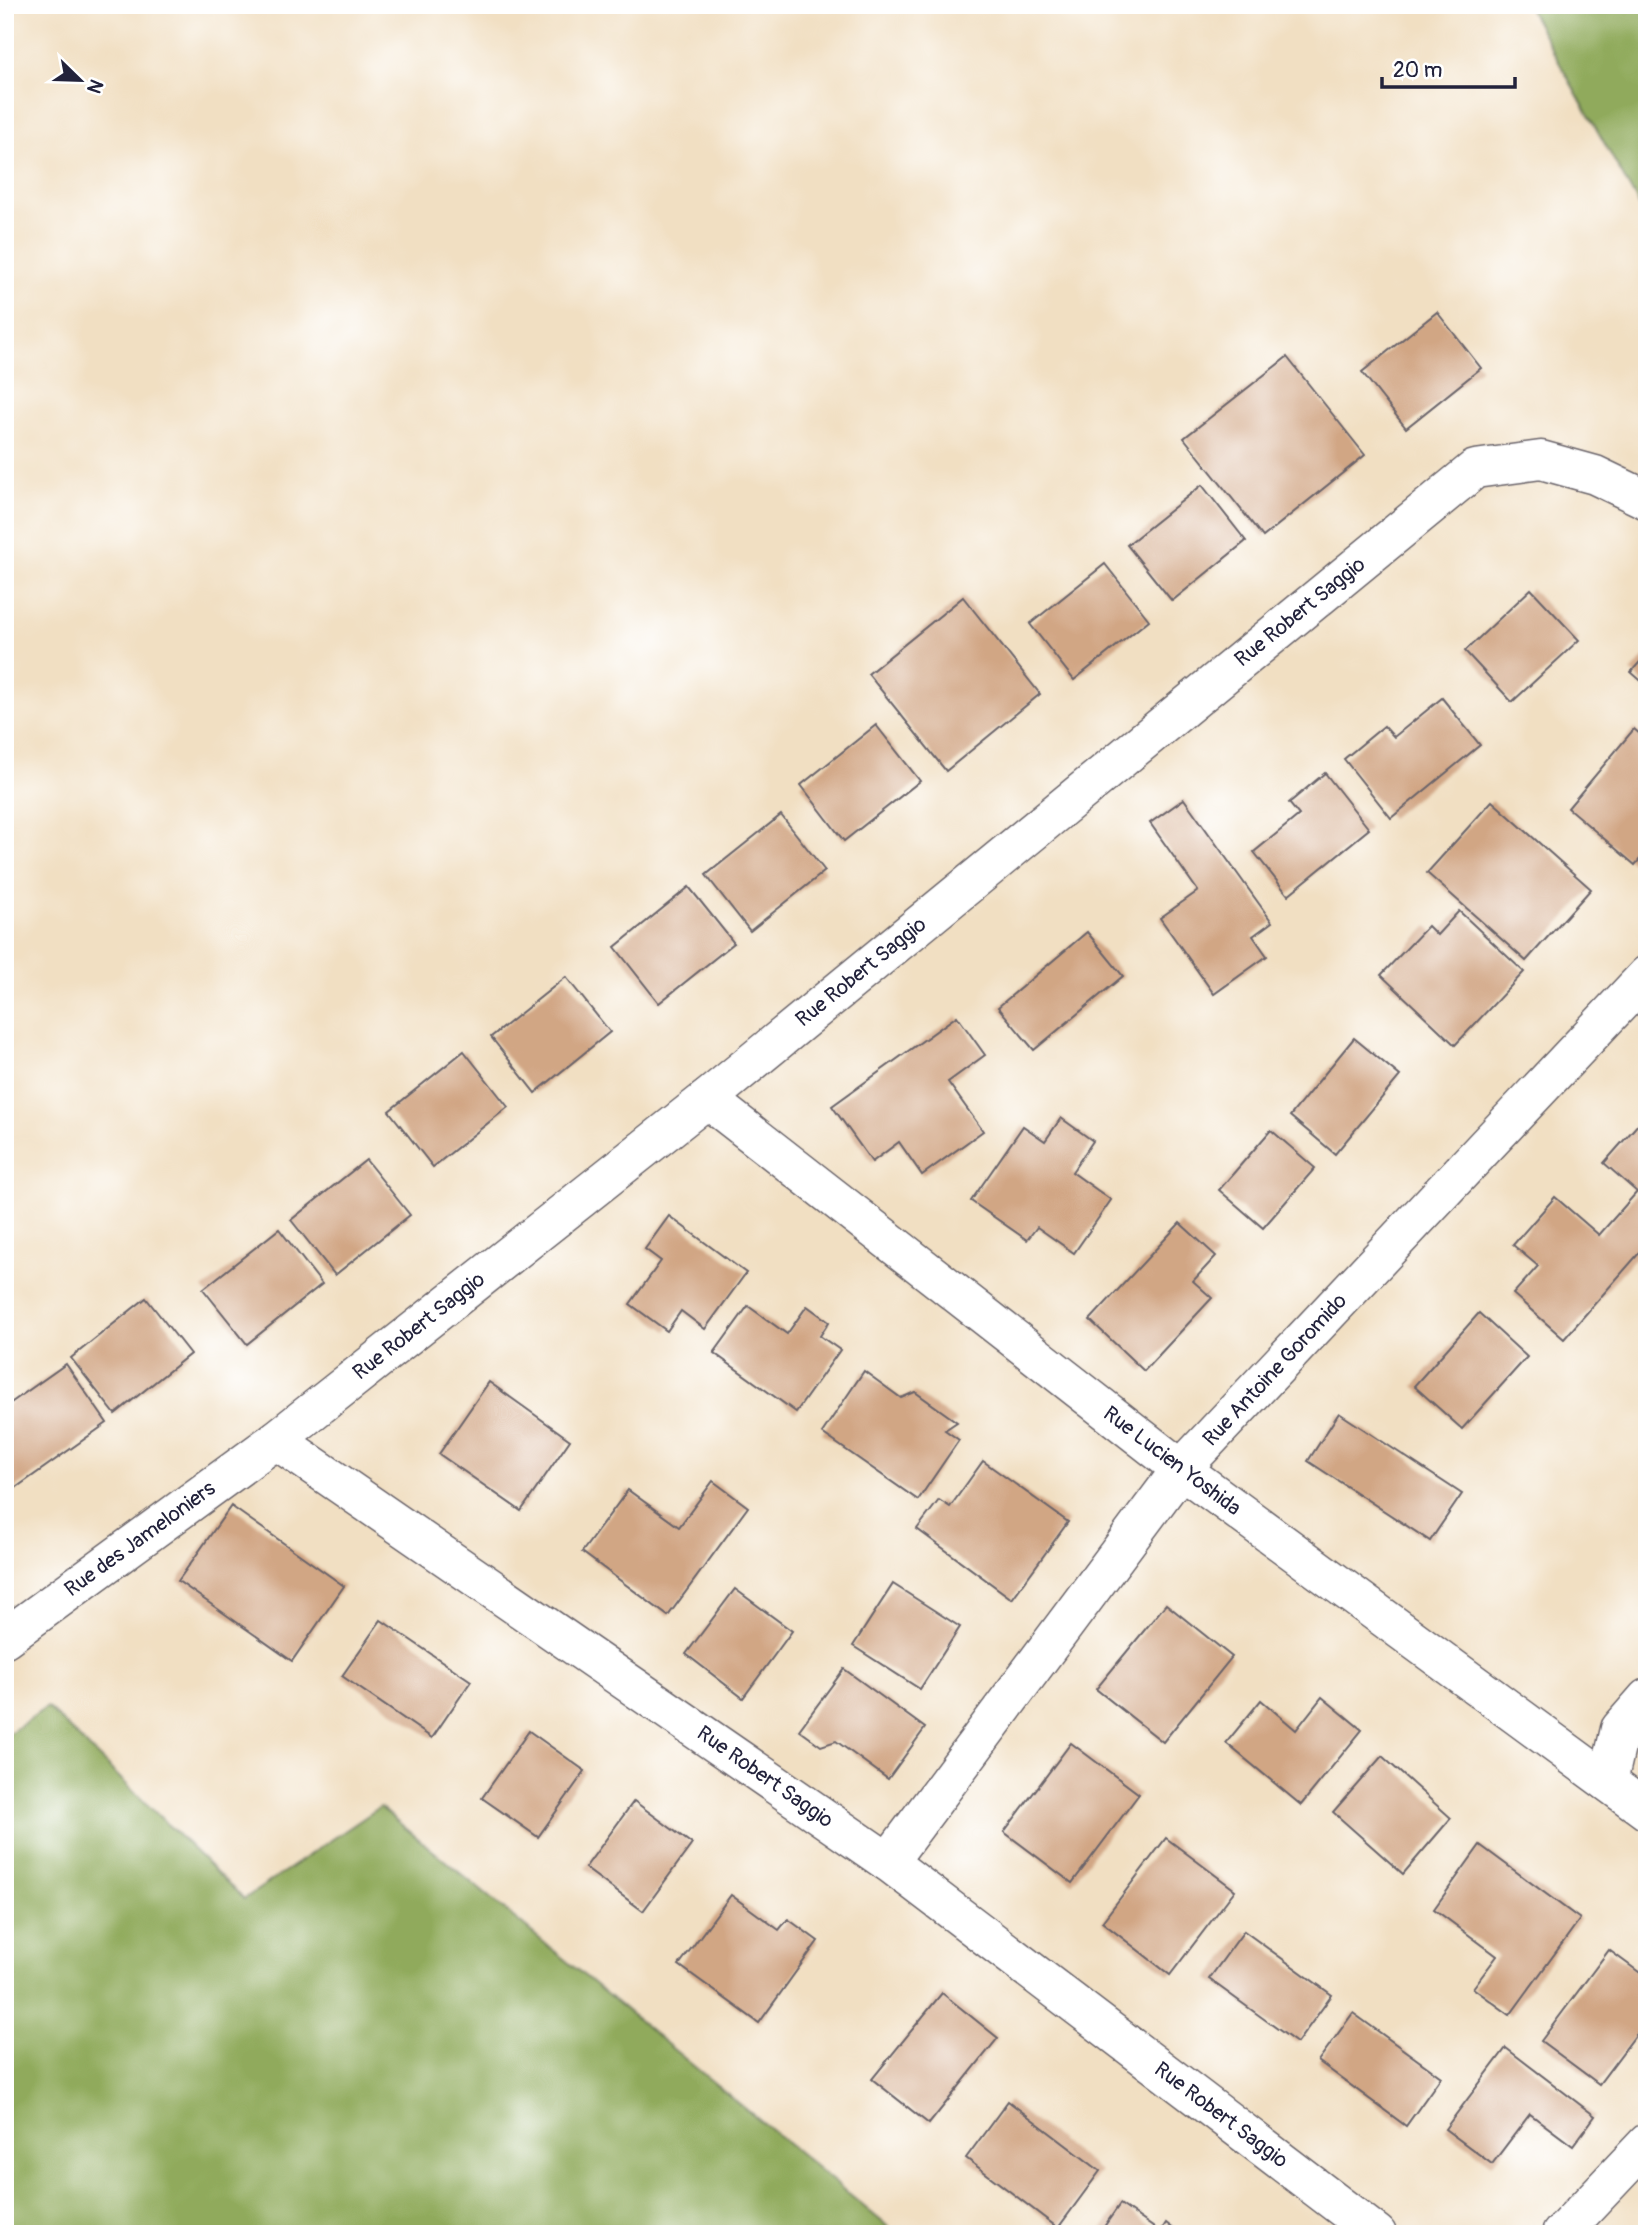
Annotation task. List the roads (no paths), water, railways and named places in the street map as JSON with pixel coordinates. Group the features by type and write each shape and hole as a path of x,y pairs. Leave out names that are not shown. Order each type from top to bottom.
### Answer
{"street":[{"name":"Rue Robert Saggio","path":"1377,2234 888,1862 276,1440 707,1098 1475,469 1541,460 1595,475 1647,500"},
{"name":"Rue Antoine Goromido","path":"888,1862 1181,1469 1647,975"},
{"name":"Rue Lucien Yoshida","path":"707,1098 1181,1469 1647,1811"},
{"name":"Rue des Jameloniers","path":"5,1638 276,1440"},
{"path":"1608,1782 1620,1729 1647,1698"},
{"path":"1560,2234 1647,2143"}]}
